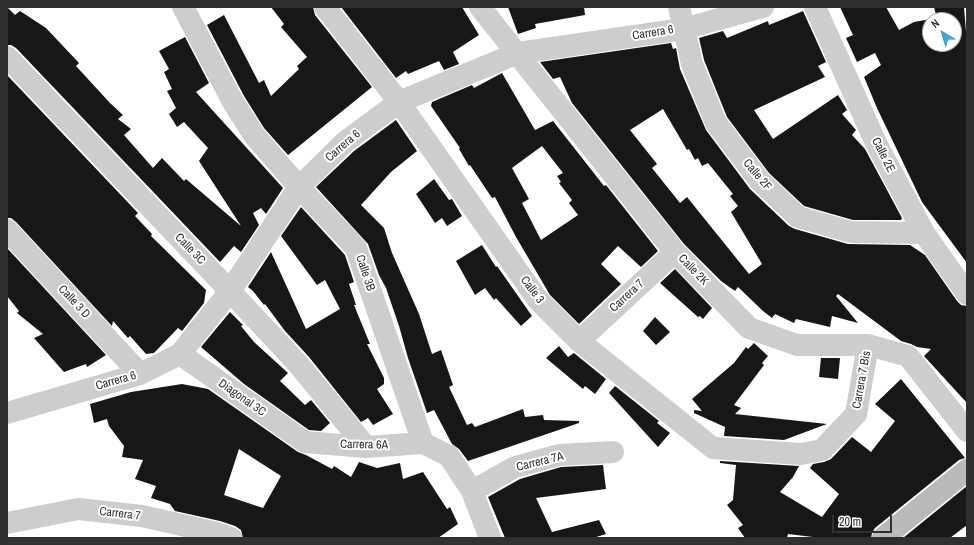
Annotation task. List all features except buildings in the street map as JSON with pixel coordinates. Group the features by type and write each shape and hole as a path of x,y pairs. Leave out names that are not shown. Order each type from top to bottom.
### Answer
{"street":[{"name":"Calle 3B","path":"183,7 233,102 254,135 299,187 356,248 423,443"},
{"name":"Calle 3","path":"325,7 399,102 538,300 579,340 713,448 801,454 822,450"},
{"name":"Calle 2K","path":"480,7 675,252 749,328 797,345 868,344 908,356 967,431"},
{"name":"Calle 2F","path":"679,7 692,64 716,123 760,181 798,217 851,232 924,233"},
{"name":"Carrera 6","path":"7,413 140,374 180,354 230,291 299,187 346,141 399,102 518,54 683,29 763,7"},
{"name":"Calle 2E","path":"815,7 876,143 924,233 967,294"},
{"name":"Calle 3C","path":"7,57 230,291 298,365 366,447"},
{"name":"Calle 3 D","path":"7,230 140,374"},
{"name":"Carrera 7","path":"579,340 675,252"},
{"name":"Carrera 7 Bis","path":"822,450 856,414 868,344"},
{"name":"Diagonal 3C","path":"180,354 305,442"},
{"name":"Carrera 6A","path":"305,442 366,447 423,443"},
{"path":"423,443 449,456 472,491 490,538"},
{"name":"Carrera 7A","path":"472,491 515,467 559,455 613,452"},
{"path":"883,538 967,470"},
{"name":"Carrera 7","path":"7,523 78,509 142,516 218,533 232,538"}]}
